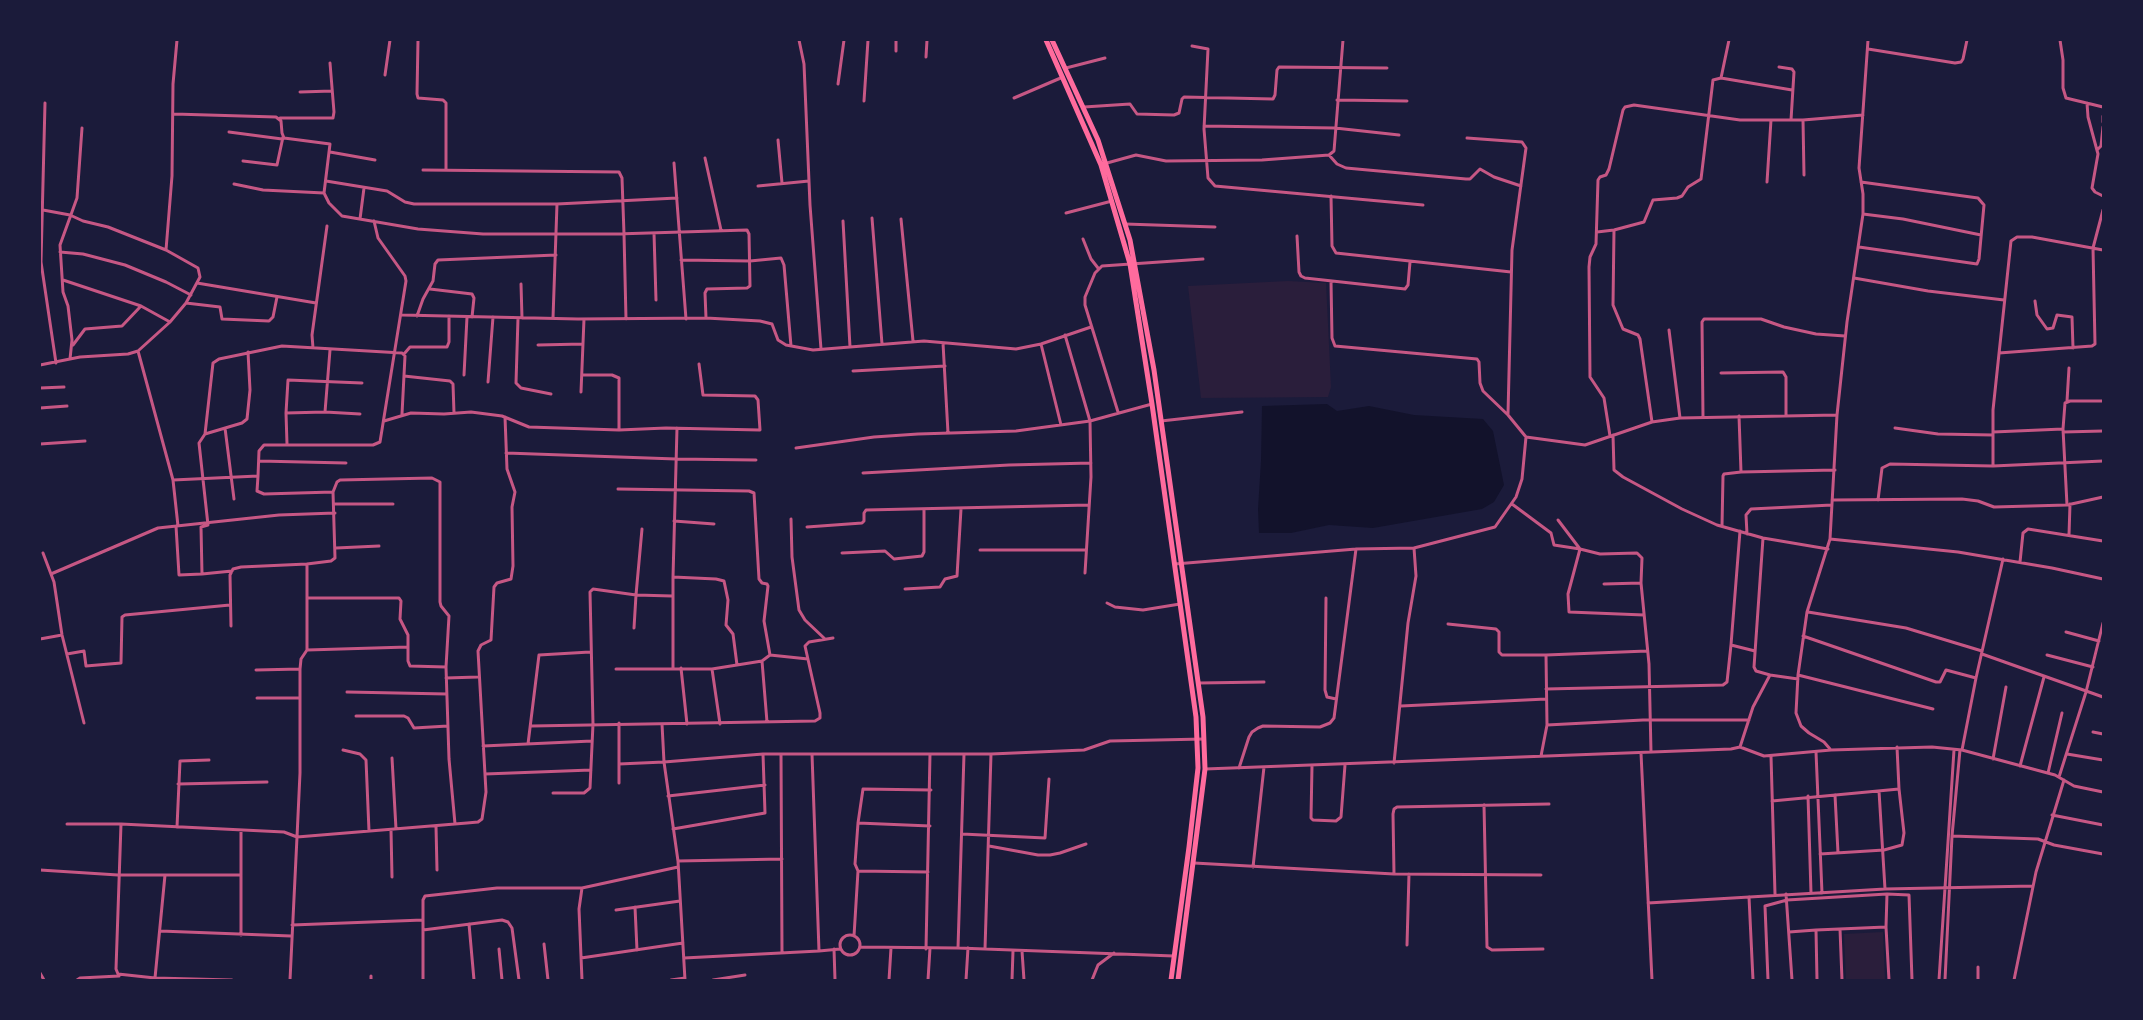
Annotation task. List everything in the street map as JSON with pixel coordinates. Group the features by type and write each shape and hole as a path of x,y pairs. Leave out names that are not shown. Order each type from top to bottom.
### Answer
{"main road":[{"path":"1046,40 1092,140 1133,264 1152,404 1198,683 1205,739 1205,769 1178,980"},
{"path":"1052,40 1084,107 1106,163 1125,224 1161,421 1178,564 1180,604 1196,716 1198,768 1171,980"}],"street":[{"path":"166,250 174,114 173,84 176,40"},
{"path":"385,75 390,40"},
{"path":"418,40 418,98 443,100 446,103 446,170"},
{"path":"799,40 804,64 809,181 821,349"},
{"path":"838,84 844,40"},
{"path":"864,101 868,40"},
{"path":"896,40 896,51"},
{"path":"926,57 927,40"},
{"path":"1106,163 1136,154 1166,161 1262,160 1329,155 1334,151 1343,40"},
{"path":"1721,78 1729,40"},
{"path":"1831,750 1824,742 1801,726 1796,713 1798,677 1807,612 1830,539 1837,415 1845,336 1864,214 1859,168 1868,40"},
{"path":"1868,49 1955,63 1961,62 1963,59 1967,40"},
{"path":"2060,40 2063,60 2064,94 2071,100 2103,106"},
{"path":"1192,46 1208,49 1204,126 1208,178 1216,186 1423,205"},
{"path":"1066,68 1105,58"},
{"path":"174,114 333,118 330,63"},
{"path":"1084,107 1130,104 1138,114 1174,115 1179,113 1184,97 1273,99 1279,67 1387,68"},
{"path":"1779,68 1792,69 1794,72 1792,120"},
{"path":"1014,98 1063,76"},
{"path":"1597,232 1614,230 1644,222 1654,200 1678,198 1682,196 1688,187 1701,179 1712,82 1715,79 1721,78 1792,90"},
{"path":"300,92 332,91"},
{"path":"1337,100 1407,101"},
{"path":"45,103 42,272 56,363"},
{"path":"2087,103 2088,118 2097,150 2092,188 2103,196"},
{"path":"1828,549 1763,538 1722,526 1682,509 1623,477 1614,470 1612,435 1604,398 1592,383 1589,366 1589,267 1590,257 1596,244 1598,180 1608,172 1625,107 1634,105 1734,120 1804,120 1863,115"},
{"path":"2103,116 2103,122"},
{"path":"243,161 277,165 283,138 279,118"},
{"path":"1767,182 1772,120"},
{"path":"1804,120 1804,175"},
{"path":"1204,126 1335,128 1400,135"},
{"path":"2097,150 2100,146 2103,127"},
{"path":"70,359 73,345 60,252 61,242 77,198 82,128"},
{"path":"229,132 327,142 330,144 330,152 324,193 327,201 340,215 418,230 483,234 624,234 747,230 750,284 748,288 706,290 706,318"},
{"path":"1467,138 1524,143 1526,148 1512,250 1508,415"},
{"path":"778,140 782,184"},
{"path":"330,152 375,160"},
{"path":"1329,155 1336,164 1346,168 1466,179 1470,179 1480,169 1494,177 1520,186"},
{"path":"705,158 721,230"},
{"path":"674,164 686,319"},
{"path":"423,170 616,172 620,174 622,178 623,202 626,319"},
{"path":"326,181 387,191 405,202 414,204 557,204 677,198"},
{"path":"758,186 809,181"},
{"path":"1858,247 1977,264 1982,236 1984,205 1978,198 1861,182"},
{"path":"234,184 263,190 324,193"},
{"path":"360,219 364,188"},
{"path":"1331,196 1332,246 1336,253 1511,272"},
{"path":"1066,212 1113,201"},
{"path":"553,318 557,204"},
{"path":"40,365 70,359 128,354 138,351 170,322 186,303 200,274 198,268 166,250 120,231 83,221 70,215 43,210"},
{"path":"1999,353 2072,348 2095,344 2093,248 2103,210"},
{"path":"1864,214 1902,219 1982,236"},
{"path":"872,218 882,344"},
{"path":"901,219 913,341"},
{"path":"333,492 264,494 257,491 259,451 264,444 376,445 380,442 388,386 402,315 406,278 378,238 374,221"},
{"path":"843,221 850,347"},
{"path":"1125,224 1216,227"},
{"path":"313,348 312,335 326,226"},
{"path":"1614,230 1613,305 1623,329 1638,336 1640,339 1652,422"},
{"path":"654,233 656,300"},
{"path":"1297,236 1300,274 1305,278 1405,289 1408,285 1410,261"},
{"path":"1083,238 1091,259 1098,268"},
{"path":"1993,466 1993,433 1999,353 2010,245 2014,238 2037,238 2103,250"},
{"path":"60,252 83,254 125,266 166,282 191,295"},
{"path":"417,316 423,299 430,289 435,264 439,259 556,255"},
{"path":"681,260 782,259 791,346"},
{"path":"1098,268 1203,259"},
{"path":"1098,268 1084,301 1118,412"},
{"path":"1854,278 1928,291 2004,300"},
{"path":"63,280 141,306 170,322"},
{"path":"1331,281 1332,338 1335,346 1477,359 1483,391 1508,415 1526,437 1585,445 1652,422 1680,418 1837,415"},
{"path":"197,283 316,303"},
{"path":"521,284 516,383 521,388 551,394"},
{"path":"430,289 472,294 474,298 469,317 464,376"},
{"path":"186,303 220,307 222,319 269,321 274,317 277,297"},
{"path":"2035,301 2036,312 2047,330 2052,328 2057,315 2070,315 2072,317 2072,348"},
{"path":"73,345 85,330 122,326 141,306"},
{"path":"402,315 584,319 706,318 770,322 778,340 791,346 813,350 913,341 987,345 1006,349 1041,344 1091,327"},
{"path":"402,414 404,354 410,346 447,347 449,342 449,316"},
{"path":"488,382 493,318"},
{"path":"581,392 584,319"},
{"path":"1703,417 1702,322 1704,319 1761,319 1784,327 1816,334 1845,336"},
{"path":"1669,330 1680,418"},
{"path":"1065,335 1090,421 1090,505 1085,573"},
{"path":"944,343 948,433"},
{"path":"538,345 583,344"},
{"path":"1041,344 1062,425"},
{"path":"202,574 201,527 208,525 208,522 199,443 205,434 213,362 219,358 282,346 404,354"},
{"path":"325,412 330,350"},
{"path":"138,351 173,480 179,575 232,571 241,567 306,564 334,560 336,548 333,492 337,482 340,480 432,478 440,482 440,602 449,616 446,678 455,824"},
{"path":"205,434 242,423 249,415 248,352"},
{"path":"384,421 402,414 471,412 505,417 529,427 619,430 677,428 758,431 761,428 758,400 755,396 703,395 699,364"},
{"path":"852,370 945,366"},
{"path":"2069,368 2063,430 2069,535"},
{"path":"1721,374 1783,372 1786,377 1786,416"},
{"path":"582,375 612,375 619,378 619,430"},
{"path":"404,376 450,381 453,384 454,413"},
{"path":"287,444 287,381 362,383"},
{"path":"40,388 64,387"},
{"path":"2067,401 2103,401"},
{"path":"796,448 874,437 1016,430 1062,425 1090,421 1152,404"},
{"path":"40,408 67,406"},
{"path":"286,413 325,412 360,414"},
{"path":"1161,421 1242,412"},
{"path":"1739,416 1741,472"},
{"path":"67,824 121,824 284,832 297,837 478,822 482,818 486,792 478,651 481,645 491,640 494,587 497,583 511,579 513,566 512,507 516,492 509,477 505,417"},
{"path":"225,428 234,499"},
{"path":"673,668 672,577 677,428"},
{"path":"1895,428 1938,434 2063,430 2103,431"},
{"path":"1178,564 1356,550 1414,548 1495,527 1512,504 1522,480 1526,437"},
{"path":"40,444 85,441"},
{"path":"506,453 756,460"},
{"path":"259,461 346,463"},
{"path":"1878,500 1882,468 1886,465 1993,466 2103,461"},
{"path":"863,473 1009,465 1091,463"},
{"path":"1722,526 1724,474 1835,470"},
{"path":"173,480 258,476"},
{"path":"618,489 749,491 754,493 759,579 762,583 768,585 764,620 770,655"},
{"path":"1832,500 1962,498 1994,507 2068,504 2103,497"},
{"path":"334,504 393,504"},
{"path":"1512,504 1551,533 1554,545 1600,554 1636,553 1642,558 1641,583 1652,720 1651,752"},
{"path":"807,527 862,523 866,510 1090,505"},
{"path":"1747,534 1746,515 1751,509 1832,505"},
{"path":"905,589 940,587 945,579 957,576 961,508"},
{"path":"842,553 885,550 894,559 922,556 924,552 924,510"},
{"path":"51,574 158,528 279,515 335,513"},
{"path":"791,519 792,557 799,610 805,620 825,639"},
{"path":"1558,520 1580,550"},
{"path":"674,521 714,524"},
{"path":"634,628 642,529"},
{"path":"2020,562 2023,533 2028,529 2103,541"},
{"path":"1546,689 1726,684 1740,531"},
{"path":"1763,538 1754,669 1770,675 1798,677 1933,709"},
{"path":"1830,539 1958,552 2020,562 2103,579"},
{"path":"336,548 379,546"},
{"path":"1394,763 1408,623 1416,576 1414,548"},
{"path":"980,550 1086,550"},
{"path":"1239,768 1252,732 1263,726 1320,727 1330,723 1334,718 1356,550"},
{"path":"1580,550 1568,594 1569,612 1644,615"},
{"path":"43,553 51,574 58,602 62,635 84,723"},
{"path":"1945,980 1952,836 1961,750 2003,559"},
{"path":"290,980 300,774 300,669 301,659 307,650 306,564"},
{"path":"231,626 232,571"},
{"path":"672,577 724,581 728,600 726,625 733,634 737,665"},
{"path":"1604,584 1641,583"},
{"path":"553,792 587,792 590,788 593,724 590,652 591,590 636,595 672,596"},
{"path":"306,598 399,598 401,600 400,619 407,630 410,666 446,667"},
{"path":"1326,598 1325,690 1327,697 1336,700"},
{"path":"1107,603 1115,607 1143,610 1180,604"},
{"path":"67,654 84,651 86,666 121,663 123,615 230,605"},
{"path":"1807,612 1906,628 1982,652 2103,698"},
{"path":"2059,777 2086,692 2103,622"},
{"path":"1448,624 1496,629 1499,632 1499,652 1502,655 1546,656 1647,651"},
{"path":"2066,632 2099,641"},
{"path":"40,639 62,635"},
{"path":"1803,636 1936,682 1940,682 1946,670 1976,678"},
{"path":"532,726 815,721 820,718 806,643 833,638"},
{"path":"1731,645 1755,651"},
{"path":"307,650 408,647"},
{"path":"528,744 532,726 539,655 590,652"},
{"path":"616,669 712,669 762,662 770,655 808,659"},
{"path":"2047,655 2093,667"},
{"path":"1540,756 1547,725 1546,656"},
{"path":"762,662 767,722"},
{"path":"681,668 687,724"},
{"path":"256,670 300,669"},
{"path":"712,669 720,724"},
{"path":"1740,747 1749,720 1770,675"},
{"path":"446,678 478,677"},
{"path":"2020,766 2044,677"},
{"path":"1198,683 1264,682"},
{"path":"1993,759 2006,687"},
{"path":"347,692 447,694"},
{"path":"257,698 300,698"},
{"path":"1401,706 1546,699"},
{"path":"2048,773 2062,713"},
{"path":"356,716 404,716 408,718 414,728 448,726"},
{"path":"1547,725 1652,720 1749,720"},
{"path":"619,723 620,783"},
{"path":"662,724 664,762 678,861 685,979 671,980"},
{"path":"2093,732 2103,734"},
{"path":"619,764 763,754 992,754 1084,750 1110,741 1205,739"},
{"path":"483,746 592,741"},
{"path":"1205,769 1731,750 1740,747 1764,756 1831,750 1932,747 1961,750 2048,773 2074,786 2103,792"},
{"path":"1820,854 1884,850 1899,847 1904,842 1897,747"},
{"path":"343,750 360,754 366,760 369,831"},
{"path":"1939,980 1954,750"},
{"path":"1816,752 1822,892"},
{"path":"1641,753 1652,980"},
{"path":"673,828 763,815 766,809 763,754"},
{"path":"781,754 782,953"},
{"path":"812,754 819,952"},
{"path":"928,980 930,754"},
{"path":"958,948 964,754"},
{"path":"985,949 992,754"},
{"path":"2067,754 2103,760"},
{"path":"1771,756 1775,894"},
{"path":"392,758 396,829"},
{"path":"177,827 180,762 210,760"},
{"path":"1312,766 1311,818 1314,820 1336,821 1341,817 1345,765"},
{"path":"1253,867 1264,767"},
{"path":"485,774 591,770"},
{"path":"962,834 1045,838 1049,778"},
{"path":"2014,980 2044,842 2064,780"},
{"path":"178,784 267,782"},
{"path":"668,796 765,785"},
{"path":"854,936 858,871 855,864 863,789 931,790"},
{"path":"1772,801 1808,796 1899,789"},
{"path":"1879,791 1885,889"},
{"path":"1835,795 1838,853"},
{"path":"1808,796 1811,893"},
{"path":"1394,874 1393,814 1394,809 1397,807 1549,804"},
{"path":"1484,805 1487,875 1487,946 1492,950 1543,949"},
{"path":"2052,815 2103,825"},
{"path":"858,823 930,826"},
{"path":"120,976 116,970 121,824"},
{"path":"436,826 436,870"},
{"path":"241,830 241,934"},
{"path":"391,830 392,877"},
{"path":"1952,836 2033,839 2103,854"},
{"path":"988,846 1038,855 1050,855 1086,844"},
{"path":"678,861 782,859"},
{"path":"1194,863 1394,874 1541,875"},
{"path":"423,980 423,900 425,896 498,888 582,888 678,867"},
{"path":"40,870 118,875 241,875"},
{"path":"858,871 928,872"},
{"path":"1407,945 1409,874"},
{"path":"155,978 165,875"},
{"path":"1648,903 1885,889 2033,886"},
{"path":"582,888 579,909 582,980"},
{"path":"1786,894 1792,980"},
{"path":"1886,894 1889,980"},
{"path":"1768,980 1765,906 1787,900 1886,894 1909,895 1912,980"},
{"path":"1749,897 1753,980"},
{"path":"616,910 680,901"},
{"path":"635,907 637,950"},
{"path":"292,925 423,920"},
{"path":"423,930 502,920 508,922 512,928 519,980"},
{"path":"469,924 474,980"},
{"path":"1789,932 1886,927"},
{"path":"1840,929 1842,980"},
{"path":"1816,930 1817,980"},
{"path":"160,931 292,936"},
{"path":"847,935 854,936 859,941 860,947 856,953 850,956 844,954 840,949 841,939 847,935"},
{"path":"581,958 683,943"},
{"path":"544,944 548,980"},
{"path":"860,947 968,948 1174,956"},
{"path":"889,980 892,948"},
{"path":"966,980 968,948"},
{"path":"499,949 502,980"},
{"path":"834,949 835,980"},
{"path":"684,958 819,952 840,949"},
{"path":"1012,980 1013,950"},
{"path":"1022,951 1024,980"},
{"path":"1092,980 1098,965 1114,953"},
{"path":"1978,967 1978,980"},
{"path":"40,973 44,980"},
{"path":"78,980 80,978 120,976 232,980"},
{"path":"713,980 745,976"}],"shaded area":[{"path":"1288,281 1326,283 1331,387 1328,397 1201,398 1188,286"},
{"path":"1327,404 1337,411 1369,406 1414,415 1483,419 1493,431 1504,485 1494,502 1482,509 1373,528 1329,525 1291,533 1259,533 1258,509 1262,406"},
{"path":"1883,932 1885,980 1846,980 1844,934"}]}
